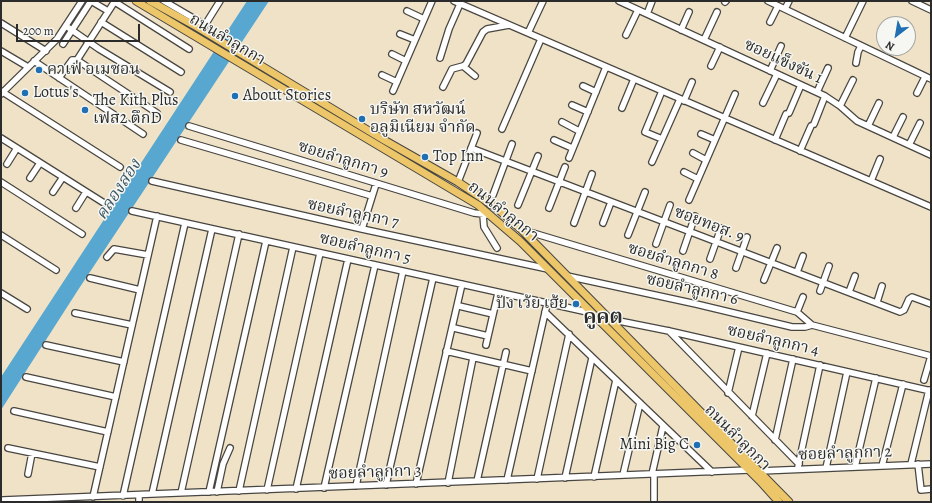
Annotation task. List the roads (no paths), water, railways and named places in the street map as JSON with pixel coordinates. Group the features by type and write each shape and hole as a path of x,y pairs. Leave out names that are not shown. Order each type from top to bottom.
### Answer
{"main road":[{"name":"ถนนลำลูกกา","path":"136,1 478,205 487,215 520,241 749,470 778,502"},
{"name":"ถนนลำลูกกา","path":"153,2 458,182 489,202 522,230 789,502"},
{"path":"424,173 428,165"}],"street":[{"path":"82,1 66,26 46,51 2,92 120,167"},
{"path":"63,44 91,1 108,11"},
{"path":"164,1 205,25 217,2"},
{"path":"393,91 432,1"},
{"path":"454,1 931,207"},
{"path":"528,33 543,1"},
{"name":"ซอยแข็งขัน 1","path":"619,1 817,92 840,106 857,120 931,155"},
{"path":"647,14 652,1"},
{"path":"768,1 928,78 918,93"},
{"path":"785,9 789,1"},
{"path":"845,38 863,1"},
{"path":"912,1 931,10"},
{"path":"78,60 115,2 189,49"},
{"path":"440,58 449,29 460,4"},
{"path":"770,22 778,6"},
{"path":"626,35 638,10"},
{"path":"407,12 424,19"},
{"path":"681,30 689,12"},
{"path":"704,40 718,12"},
{"path":"101,22 181,72"},
{"path":"1,23 46,51"},
{"path":"443,87 452,68 463,66 469,60 483,32 487,29 509,25"},
{"path":"66,26 170,92"},
{"path":"400,34 415,40"},
{"path":"502,129 541,39"},
{"path":"770,71 781,46"},
{"path":"856,63 857,55 861,46"},
{"path":"711,66 720,47"},
{"path":"1,50 28,67"},
{"path":"392,54 406,61"},
{"path":"59,78 72,60 78,60 157,113"},
{"path":"34,61 144,134"},
{"path":"463,66 476,76"},
{"path":"568,158 606,67"},
{"path":"817,92 828,68"},
{"path":"764,104 777,74"},
{"path":"382,75 397,82"},
{"path":"622,108 634,79"},
{"path":"840,106 853,80"},
{"path":"652,162 662,139 692,82"},
{"path":"775,140 801,85"},
{"path":"583,86 596,92"},
{"path":"662,91 646,132 662,139"},
{"path":"689,200 735,94"},
{"path":"800,151 825,96"},
{"path":"868,126 879,103"},
{"path":"572,105 588,112"},
{"path":"894,138 903,117"},
{"path":"562,122 579,130"},
{"path":"909,145 920,123"},
{"name":"ซอยลำลูกกา 9","path":"189,126 376,184 474,213 487,215"},
{"path":"458,182 477,133"},
{"path":"701,134 715,140"},
{"path":"1,138 104,203"},
{"path":"181,140 372,196"},
{"path":"554,140 572,148"},
{"path":"493,195 512,144"},
{"path":"7,164 18,148"},
{"name":"ซอยทอส. 9","path":"471,148 900,312 904,310 909,299 912,297 931,304"},
{"path":"693,153 706,160"},
{"path":"518,205 538,156"},
{"path":"871,181 880,159"},
{"path":"30,178 40,163"},
{"path":"549,208 565,167"},
{"path":"684,172 698,179"},
{"path":"574,223 592,174"},
{"path":"53,192 63,177"},
{"name":"ซอยลำลูกกา 7","path":"152,181 362,229 548,269"},
{"path":"1,182 82,234"},
{"path":"362,229 376,184"},
{"path":"76,208 86,192"},
{"path":"628,235 645,192"},
{"path":"603,223 610,202"},
{"path":"656,244 670,205"},
{"name":"ซอยลำลูกกา 5","path":"132,211 592,313"},
{"path":"487,215 484,227 497,248"},
{"path":"93,497 157,216"},
{"path":"683,251 695,216"},
{"path":"123,496 185,223"},
{"path":"710,259 721,228"},
{"path":"152,494 212,229"},
{"name":"ซอยลำลูกกา 8","path":"522,230 797,312 812,325"},
{"path":"181,493 239,234"},
{"path":"1,235 56,270"},
{"path":"736,268 747,237"},
{"path":"209,492 266,241"},
{"path":"239,491 293,247"},
{"path":"764,280 776,248"},
{"path":"107,257 114,249 148,254"},
{"path":"267,490 320,253"},
{"path":"797,272 803,256"},
{"path":"296,489 348,259"},
{"path":"324,488 374,265"},
{"path":"820,292 829,266"},
{"path":"356,486 403,271"},
{"name":"ซอยลำลูกกา 6","path":"566,276 696,304 792,327 812,325"},
{"path":"849,292 855,276"},
{"path":"90,278 140,290"},
{"path":"386,485 433,278"},
{"path":"416,484 462,284"},
{"path":"877,302 882,286"},
{"path":"1,293 27,309"},
{"path":"486,345 498,293"},
{"path":"797,312 803,296"},
{"path":"507,480 547,304"},
{"path":"459,306 493,314"},
{"path":"545,312 662,426 712,472"},
{"path":"75,314 132,325"},
{"name":"ซอยลำลูกกา 4","path":"609,319 669,331 930,390"},
{"path":"812,325 931,356 924,380"},
{"path":"454,328 488,336"},
{"path":"669,331 775,440 798,467"},
{"path":"537,479 569,334"},
{"path":"46,345 124,362"},
{"path":"728,393 739,347"},
{"path":"446,351 532,371"},
{"path":"477,481 506,352"},
{"path":"752,416 766,353"},
{"path":"448,483 473,358"},
{"path":"565,478 592,358"},
{"path":"775,440 794,359"},
{"path":"798,467 820,365"},
{"path":"826,468 847,372"},
{"path":"26,377 116,397"},
{"path":"854,467 876,378"},
{"path":"594,477 616,380"},
{"path":"882,466 902,384"},
{"path":"911,464 930,390"},
{"path":"623,476 640,403"},
{"path":"14,411 108,432"},
{"path":"654,502 653,474 662,426"},
{"path":"8,448 100,467"},
{"path":"217,492 223,464 230,448"},
{"path":"28,474 32,453"},
{"path":"918,464 921,490 931,490"},
{"name":"ซอยลำลูกกา 2","path":"760,471 798,467 826,468 931,464"},
{"name":"ซอยลำลูกกา 3","path":"3,500 749,470"},
{"path":"139,495 139,502"}],"water":[{"path":"247,1 269,1 78,290 1,410 1,377"}],"place":[{"name":"คาเฟ่ อเมซอน","path":"39,70"},
{"name":"Lotus's","path":"25,93"},
{"name":"About Stories","path":"235,96"},
{"name":"The Kith Plus เฟส2 ตึกD","path":"85,110"},
{"name":"บริษัท สหวัฒน์ อลูมิเนียม จำกัด","path":"362,119"},
{"name":"Top Inn","path":"425,157"},
{"name":"ปัง เว้ย เฮ้ย","path":"576,304"},
{"name":"Mini Big C","path":"697,445"}],"district":[{"name":"คูคต","path":"603,318"}],"water label":[{"name":"คลองสอง","path":"119,190"}]}
